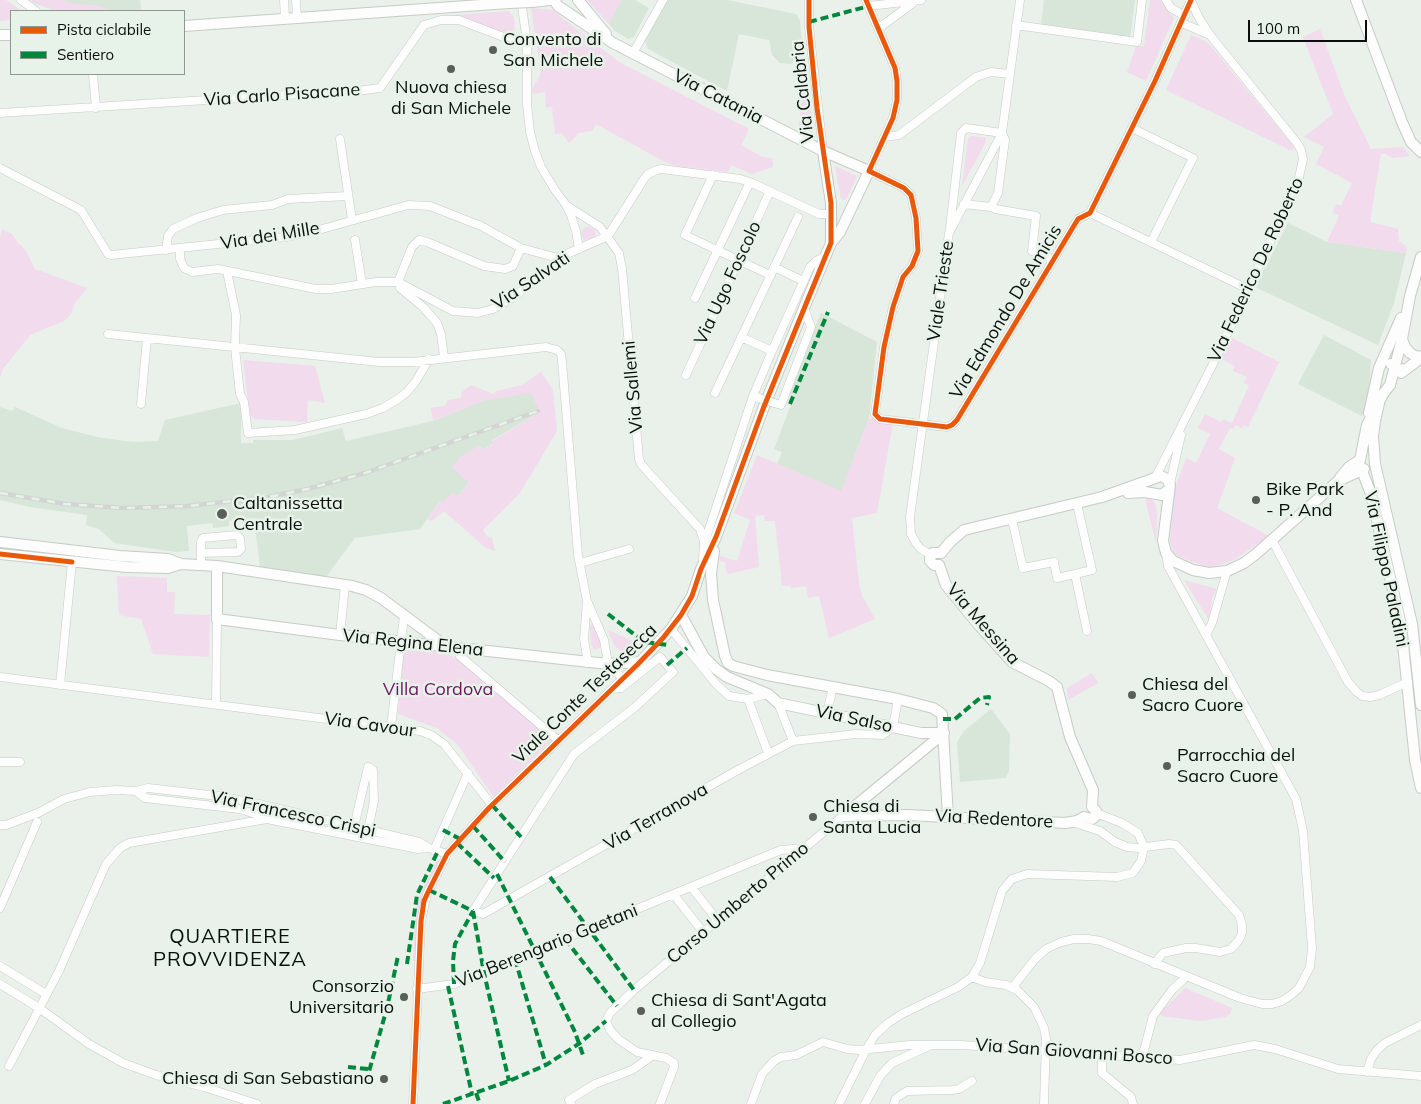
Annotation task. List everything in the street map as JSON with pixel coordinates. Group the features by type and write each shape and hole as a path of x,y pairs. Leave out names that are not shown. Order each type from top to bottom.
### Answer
{"main road":[{"path":"185,26 471,3 550,0"},
{"path":"558,4 568,7 576,0 613,43"},
{"path":"1356,0 1402,122 1411,142 1421,152"},
{"name":"Via Catania","path":"558,4 613,43 823,151 870,171"},
{"path":"823,151 831,203 831,243"},
{"path":"870,171 840,232 831,243 763,409 716,537 710,574 722,646 728,663 733,666 833,688 854,688 939,710 943,719 948,817"},
{"path":"831,203 839,208 851,209"},
{"path":"1406,369 1399,370 1394,368 1391,366 1389,359 1398,338 1421,257"},
{"path":"1398,338 1410,353 1421,357"},
{"path":"1361,464 1379,368 1398,338"},
{"path":"1367,426 1380,399 1390,385 1421,357"},
{"path":"1390,385 1394,368"},
{"name":"Via Filippo Paladini","path":"1380,399 1373,436 1375,462 1412,624 1421,705"},
{"path":"936,554 964,530 1114,494 1161,476 1167,479 1169,487 1163,541 1166,553 1173,561 1193,570 1208,573 1227,571 1248,560 1272,540 1338,481 1361,464 1365,454 1370,454 1375,462 1370,470 1361,464"},
{"name":"Via Filippo Paladini","path":"1361,464 1371,494 1401,625 1415,760 1421,788"},
{"path":"1154,480 1152,486 1157,494 1165,524"},
{"path":"1114,494 1139,492 1165,494 1169,487"},
{"name":"Viale Conte Testasecca","path":"640,662 671,629 692,596 716,537"},
{"path":"0,542 102,554 168,559 181,564 217,566 345,585 366,590 381,598 404,616 450,646"},
{"path":"0,554 102,565 168,568 181,564"},
{"name":"Via Messina","path":"936,554 944,558 940,565 946,585 1012,662 1049,680 1057,687 1070,737 1091,784 1094,810"},
{"path":"217,566 217,619"},
{"path":"692,596 706,590 713,596"},
{"path":"681,614 704,657 716,669 727,677 768,694 778,703"},
{"name":"Via Regina Elena","path":"217,619 588,663 640,662"},
{"name":"Via Salso","path":"778,703 894,724 921,733 944,733"},
{"name":"Corso Umberto Primo","path":"843,816 944,733"},
{"name":"Via Redentore","path":"843,816 907,815 1072,822 1084,817 1085,809 1094,810"}],"street":[{"path":"20,0 35,10"},
{"path":"284,0 285,19"},
{"path":"296,0 297,18"},
{"path":"633,53 663,0"},
{"path":"799,0 809,1"},
{"name":"Viale Trieste","path":"936,554 921,549 916,543 910,526 910,517 949,233 1002,132 1020,0"},
{"path":"1016,25 1137,42 1142,0"},
{"path":"1166,0 1171,8 1184,19 1210,35"},
{"name":"Via Edmondo De Amicis","path":"870,171 904,188 911,195 916,218 918,251 912,266 903,278 893,307 884,347 875,414 880,419 952,426 1078,219 1090,213 1184,19 1191,0"},
{"name":"Via Federico De Roberto","path":"1184,421 1298,182 1302,159 1301,150 1296,143 1210,35 1199,18 1191,0"},
{"name":"Via Sallemi","path":"526,1 530,132 535,151 546,175 566,205 576,231 579,249"},
{"name":"Via Calabria","path":"809,1 813,64 823,151"},
{"path":"870,171 893,118 897,100 897,82 895,68 867,3 918,1"},
{"path":"879,28 918,1"},
{"name":"Via Carlo Pisacane","path":"0,113 380,88 424,25 441,20 459,20 514,41 527,42"},
{"path":"885,137 899,135 976,77 991,72 1010,74"},
{"path":"93,75 96,108"},
{"path":"949,233 961,132 966,128 1002,132 1005,140 998,193 991,207"},
{"path":"1132,128 1193,158 1151,242"},
{"path":"340,139 352,220"},
{"name":"Via dei Mille","path":"0,168 81,210 108,254 116,256 315,232 408,205 430,206 480,226 521,248 554,257 562,256"},
{"path":"608,236 644,179 652,172 662,169 725,176 750,182 819,214 831,214"},
{"path":"713,175 685,235 738,260 803,281"},
{"path":"695,298 750,182"},
{"name":"Via Ugo Foscolo","path":"686,375 770,191"},
{"path":"166,250 168,236 173,229 189,221 223,210 264,206 288,199 348,196"},
{"path":"964,204 1036,216 1032,251 1046,255 1052,262"},
{"name":"Via Sallemi","path":"566,205 600,227 608,236 622,260 639,459 641,464 700,529 704,541"},
{"path":"1090,213 1248,289"},
{"path":"715,393 798,217"},
{"path":"576,231 581,224 588,221 592,222"},
{"name":"Via Salvati","path":"180,249 180,259 184,268 192,272 218,269 316,289 331,289 376,282 398,282 454,311 478,314 493,309 512,298 554,267 562,256 608,236"},
{"path":"355,240 362,284"},
{"path":"444,357 441,334 437,323 423,306 399,287 398,282 412,247 419,240 484,266 505,269 513,266 521,248"},
{"path":"702,569 704,541 772,350 810,267 816,261 826,256"},
{"path":"227,271 236,315 235,348 240,394 244,402 248,433 295,430 366,414 383,408 406,392 416,381 429,359"},
{"path":"756,397 781,405 811,326 804,308"},
{"path":"108,334 379,362 413,362 444,357 552,348 561,354 580,563 587,601 604,640 608,664 622,679"},
{"path":"741,337 772,350"},
{"path":"141,404 147,338"},
{"path":"1154,480 1184,421"},
{"path":"1169,487 1184,421"},
{"path":"1012,519 1023,568 1054,562 1058,578 1092,570 1077,504"},
{"path":"201,553 236,552 240,550 240,539 238,536 220,536 202,540 201,553 201,565"},
{"path":"1272,540 1348,682 1357,692 1362,696 1370,697 1408,682"},
{"path":"580,563 629,548"},
{"path":"1012,988 1035,959 1046,949 1068,940 1088,939 1102,941 1154,964 1252,1002 1272,1004 1282,1001 1299,988 1312,958 1303,830 1296,799 1168,566 1166,553"},
{"path":"102,554 102,565"},
{"path":"60,685 72,562"},
{"path":"1206,635 1212,622 1227,571"},
{"path":"1075,574 1087,631"},
{"path":"340,635 345,585"},
{"path":"587,601 584,639 588,663"},
{"path":"391,727 404,616"},
{"path":"216,704 217,619"},
{"path":"671,629 716,684 729,696 748,699 768,694"},
{"path":"450,646 558,740"},
{"name":"Viale Conte Testasecca","path":"472,911 574,754 634,708 673,672 660,657 621,688 613,689"},
{"name":"Viale Conte Testasecca","path":"413,1104 422,909 427,894 447,854 492,805 640,662"},
{"name":"Via Cavour","path":"0,677 420,731 431,735 444,744 492,805"},
{"path":"827,713 833,688"},
{"path":"748,699 768,753"},
{"path":"894,724 898,699"},
{"path":"778,703 792,741"},
{"name":"Via Terranova","path":"472,911 483,914 792,741 845,735 883,735 894,724"},
{"path":"0,762 20,762"},
{"path":"354,827 368,767 373,770 374,801 368,830"},
{"path":"136,791 145,798 239,809 267,819 418,849 431,849 468,773"},
{"name":"Via Francesco Crispi","path":"0,825 6,825 38,813 64,799 90,792 136,791 148,788 218,796 259,804 419,842 431,849 447,854"},
{"path":"839,1104 875,1035 895,1018 958,987 972,977 980,963 1002,891 1012,879 1028,874 1117,877 1126,876 1133,872 1141,861 1144,847 1138,833 1132,828 1094,810"},
{"name":"Corso Umberto Primo","path":"652,1056 637,1052 612,1034 606,1021 610,1013 634,990 843,816"},
{"path":"9,1066 59,971 106,864 120,848 138,841 267,819"},
{"path":"0,908 37,822"},
{"path":"1072,822 1100,831 1127,847 1176,845 1239,914 1242,933 1231,948 1220,952 1186,948 1163,953 1154,964"},
{"name":"Via Berengario Gaetani","path":"418,990 454,984 781,850 805,848"},
{"path":"692,888 718,921"},
{"path":"674,895 703,932"},
{"path":"0,966 46,994"},
{"path":"972,977 985,982 1006,985 1025,997 1034,1007 1044,1028 1046,1050 1044,1104"},
{"path":"1142,1058 1153,1016 1172,990 1186,977"},
{"path":"0,984 39,1008 89,1044 129,1066 257,1104"},
{"path":"1367,1072 1371,1059 1377,1050 1421,1024"},
{"name":"Via San Giovanni Bosco","path":"751,1104 763,1072 778,1058 796,1056 823,1042 853,1050 934,1044 1180,1060 1254,1045 1275,1049 1338,1068 1421,1076"},
{"path":"865,1104 880,1076 892,1062 934,1044"},
{"path":"1102,1054 1102,1074 1131,1097 1133,1104"},
{"path":"571,1104 570,1100 595,1084 632,1070 652,1056 670,1060 674,1067 660,1104"},
{"path":"894,1104 896,1098 907,1090 952,1090 959,1089 972,1081"}],"shaded area":[{"path":"32,0 140,0 141,10 53,10 32,2"},
{"path":"621,0 635,0 649,8 634,37 628,39 615,31 609,24"},
{"path":"666,0 727,0 796,14 800,21 803,53 791,64 780,63 772,55 769,40 739,34 727,91 648,49 645,41"},
{"path":"1044,0 1135,0 1130,38 1041,25"},
{"path":"1288,223 1327,242 1406,253 1394,303 1378,345 1255,287"},
{"path":"821,313 877,342 869,418 841,492 777,464 782,452 774,449 794,397 787,394"},
{"path":"1324,335 1371,360 1369,395 1362,416 1298,384"},
{"path":"531,392 540,412 492,440 492,444 482,450 480,446 469,482 458,496 442,503 439,502 420,529 355,538 326,577 260,567 254,518 229,521 229,526 213,528 212,523 187,526 189,551 176,552 114,543 99,529 86,525 87,515 30,507 0,500 0,407 12,411 15,407 62,428 97,437 133,442 158,441 165,420 241,403 241,443 253,443 253,440 293,440 342,428 346,441 433,421 486,400"},
{"path":"991,709 1010,734 1009,770 1006,778 960,782 957,742 964,731"}],"green space":[{"path":"0,0 6,0 21,10 10,10 10,20 0,21"},
{"path":"30,0 61,0 76,4 95,5 110,10 54,10"},
{"path":"587,0 621,0 609,24"},
{"path":"1150,0 1161,0 1164,7 1174,18 1146,81 1127,72 1136,46 1144,46"},
{"path":"531,8 552,10 619,62 749,129 741,145 762,157 772,158 773,167 752,174 731,165 728,172 677,166 667,163 596,124 592,131 579,133 569,143 562,133 555,134 552,107 546,108 545,92 533,94 532,89 541,74"},
{"path":"509,11 515,23 514,30 510,36 454,15"},
{"path":"1320,29 1345,97 1371,149 1403,147 1410,156 1392,158 1386,154 1381,154 1370,222 1398,229 1399,241 1407,247 1406,253 1327,242 1339,216 1332,212 1337,204 1341,206 1352,183 1316,164 1324,147 1304,137 1333,114 1303,37"},
{"path":"1191,35 1211,46 1294,147 1292,151 1166,90"},
{"path":"804,77 808,78 813,133 801,128 799,125"},
{"path":"971,136 986,138 986,142 962,186 968,139"},
{"path":"835,166 857,176 847,198 844,200 841,199"},
{"path":"588,226 595,230 596,236 584,241 581,233"},
{"path":"2,229 12,234 24,248 35,269 87,288 74,305 71,314 64,321 30,335 3,369 0,377 0,237"},
{"path":"1230,337 1279,362 1248,427 1243,425 1243,428 1235,425 1233,429 1230,428 1219,449 1235,458 1217,508 1269,536 1234,560 1207,567 1178,556 1172,550 1170,541 1175,488 1186,458 1196,463 1210,434 1198,428 1205,414 1221,422 1223,419 1232,423 1249,386 1244,383 1247,377 1233,371 1235,366 1220,358"},
{"path":"243,360 315,366 325,403 308,400 307,422 254,419 250,415"},
{"path":"541,372 553,390 557,431 520,493 483,530 487,536 492,538 495,551 486,548 444,511 432,521 427,519 440,501 442,503 453,492 458,496 469,483 451,467 460,457 480,445 482,450 492,445 492,441 540,412 531,393 486,400 433,421 431,408 445,406 448,400 461,398 461,393 471,385 493,394 497,391 522,385"},
{"path":"869,418 893,423 877,513 852,518 859,584 862,596 875,619 829,638 819,596 808,598 806,586 791,588 791,586 782,586 775,521 765,521 764,515 755,516 759,567 728,574 725,568 726,563 719,560 720,556 737,561 750,520 734,513 757,455 841,491"},
{"path":"1144,494 1149,496 1156,505 1156,543"},
{"path":"117,576 167,578 167,592 175,592 174,614 210,615 209,657 153,654 141,619 119,615"},
{"path":"1184,580 1217,589 1212,598 1209,620"},
{"path":"592,624 595,626 601,643 600,648 594,650 591,644 590,626"},
{"path":"608,630 632,641 634,646 644,646 637,653 623,654 614,645"},
{"name":"Villa Cordova","path":"404,646 441,650 457,659 552,739 494,797 457,744 437,728 398,714"},
{"path":"1092,673 1098,683 1068,700 1067,688"},
{"path":"437,860 441,860 425,891 420,906 416,961 413,961 417,905 422,890"},
{"path":"1185,988 1232,1008 1230,1014 1226,1017 1200,1021 1162,1016 1160,1013"}],"railway":[{"path":"0,493 65,504 123,508 188,506 268,497 308,489 365,473 538,411"}],"marked path":[{"path":"809,22 869,6"},
{"path":"790,404 828,312"},
{"path":"608,614 644,642 668,645"},
{"path":"667,665 687,648"},
{"path":"943,719 955,719 980,698 989,697 987,705"},
{"path":"492,805 521,837"},
{"path":"473,826 505,862"},
{"path":"443,830 460,839"},
{"path":"457,843 494,878"},
{"path":"407,964 417,895 438,851"},
{"path":"497,874 575,1032 584,1058"},
{"path":"550,877 634,990"},
{"path":"429,890 473,911"},
{"path":"473,911 484,973 509,1081"},
{"path":"454,984 453,961 455,944 473,911"},
{"path":"565,939 617,1006"},
{"path":"366,1082 387,1008 398,956"},
{"path":"515,959 546,1065"},
{"path":"448,986 472,1094"},
{"path":"443,1104 509,1081 546,1065 580,1043 606,1021"},
{"path":"348,1067 369,1069"},
{"path":"476,1093 480,1104"}],"cycle path":[{"path":"413,1104 421,921 424,901 429,890 447,854 489,808 638,664 663,638 681,615 692,596 701,569 716,537 763,409 831,243 831,203 817,108 809,27 809,0"},
{"path":"866,0 895,68 897,81 897,100 893,118 869,171 904,188 911,195 916,218 918,251 912,266 903,277 893,307 884,347 875,414 880,419 947,427 957,420 1078,219 1090,213 1155,81 1191,0"},
{"path":"0,554 72,562"}],"place":[{"name":"Convento di San Michele","path":"493,50"},
{"name":"Nuova chiesa di San Michele","path":"451,69"},
{"name":"Bike Park - P. And","path":"1256,500"},
{"name":"Caltanissetta Centrale","path":"222,514"},
{"name":"Chiesa del Sacro Cuore","path":"1132,695"},
{"name":"Parrocchia del Sacro Cuore","path":"1167,766"},
{"name":"Chiesa di Santa Lucia","path":"813,817"},
{"name":"Consorzio Universitario","path":"404,997"},
{"name":"Chiesa di Sant'Agata al Collegio","path":"641,1011"},
{"name":"Chiesa di San Sebastiano","path":"384,1079"}],"district":[{"name":"QUARTIERE PROVVIDENZA","path":"230,948"}]}
